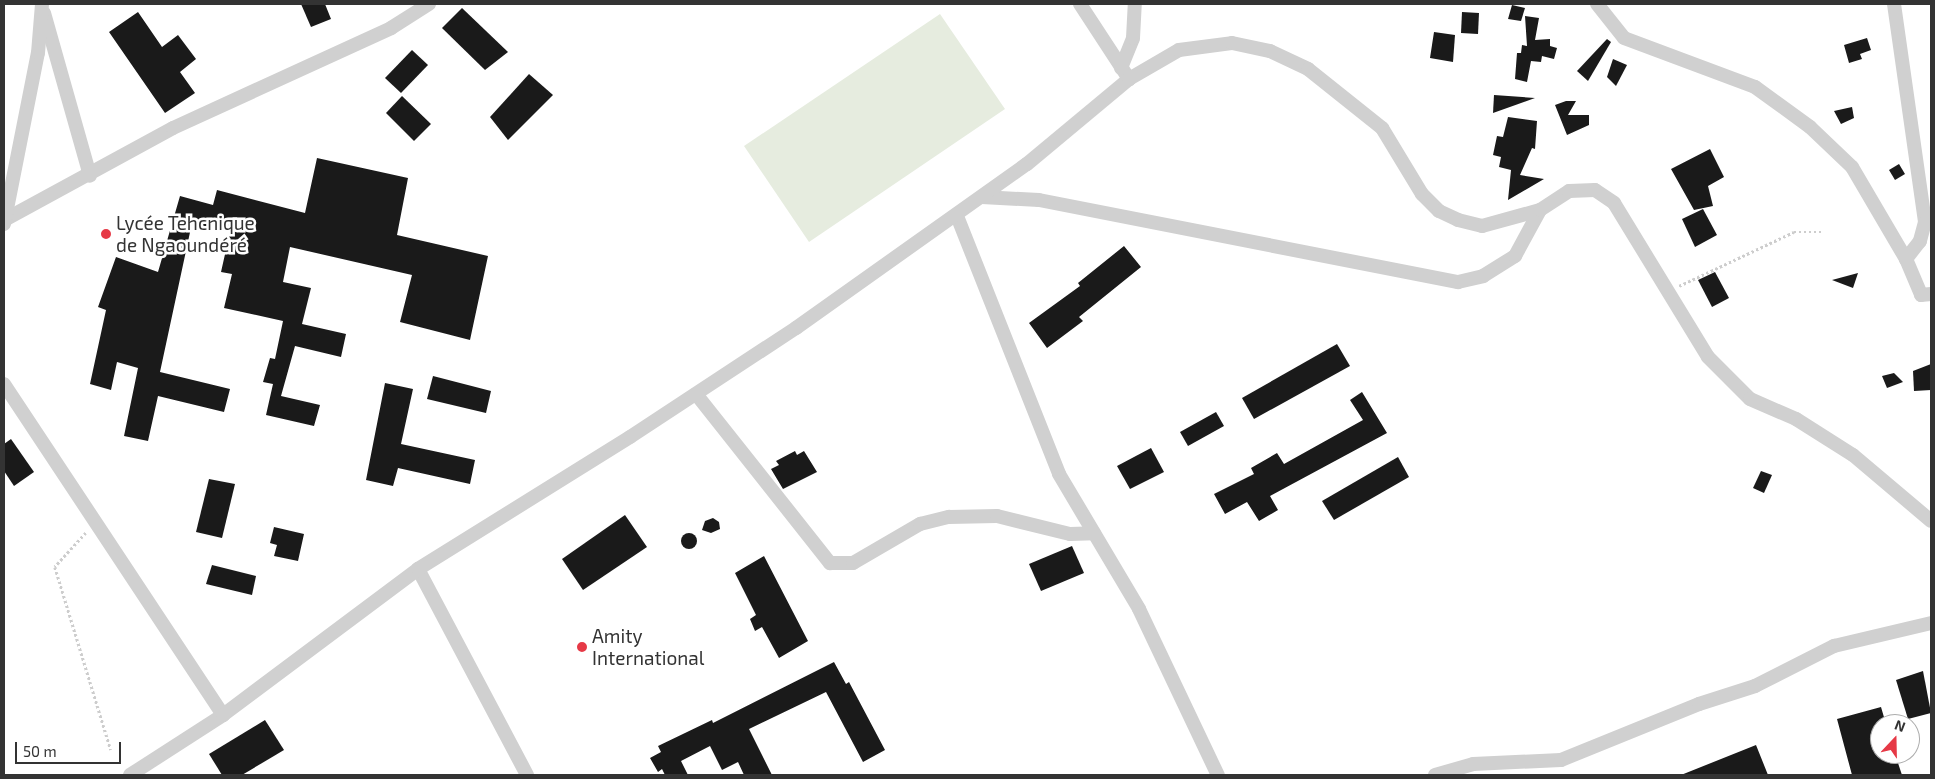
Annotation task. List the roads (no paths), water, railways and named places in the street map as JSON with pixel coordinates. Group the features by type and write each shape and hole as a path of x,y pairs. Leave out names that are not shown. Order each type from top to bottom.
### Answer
{"street":[{"path":"5,223 173,128 391,28 429,4"},
{"path":"1080,4 1125,73"},
{"path":"1125,73 1133,38 1135,4"},
{"path":"1597,4 1624,38 1755,87 1810,127 1852,167 1906,259 1921,295 1931,294"},
{"path":"1894,4 1925,222 1920,241 1906,259"},
{"path":"43,5 90,176"},
{"path":"5,223 38,53 43,5"},
{"path":"130,775 224,715 418,569 696,394 957,216 982,197 1125,73 1179,50 1232,43 1270,51 1308,69 1382,128 1422,194 1439,211 1482,226 1540,210 1569,191 1595,190 1614,203 1708,357 1750,399 1796,419 1853,455 1931,521"},
{"path":"982,197 1039,200 1458,282 1482,276 1515,256 1540,210"},
{"path":"957,216 1059,474 1139,609 1218,775"},
{"path":"4,384 224,715"},
{"path":"696,394 830,563 853,563 920,524 949,517 997,516 1070,534 1094,533"},
{"path":"418,569 527,775"},
{"path":"1435,775 1473,764 1560,760 1699,704 1755,686 1834,646 1929,627"}],"place":[{"name":"Lycée Tehcnique de Ngaoundéré","path":"106,234"},
{"name":"Amity International","path":"582,647"}]}
